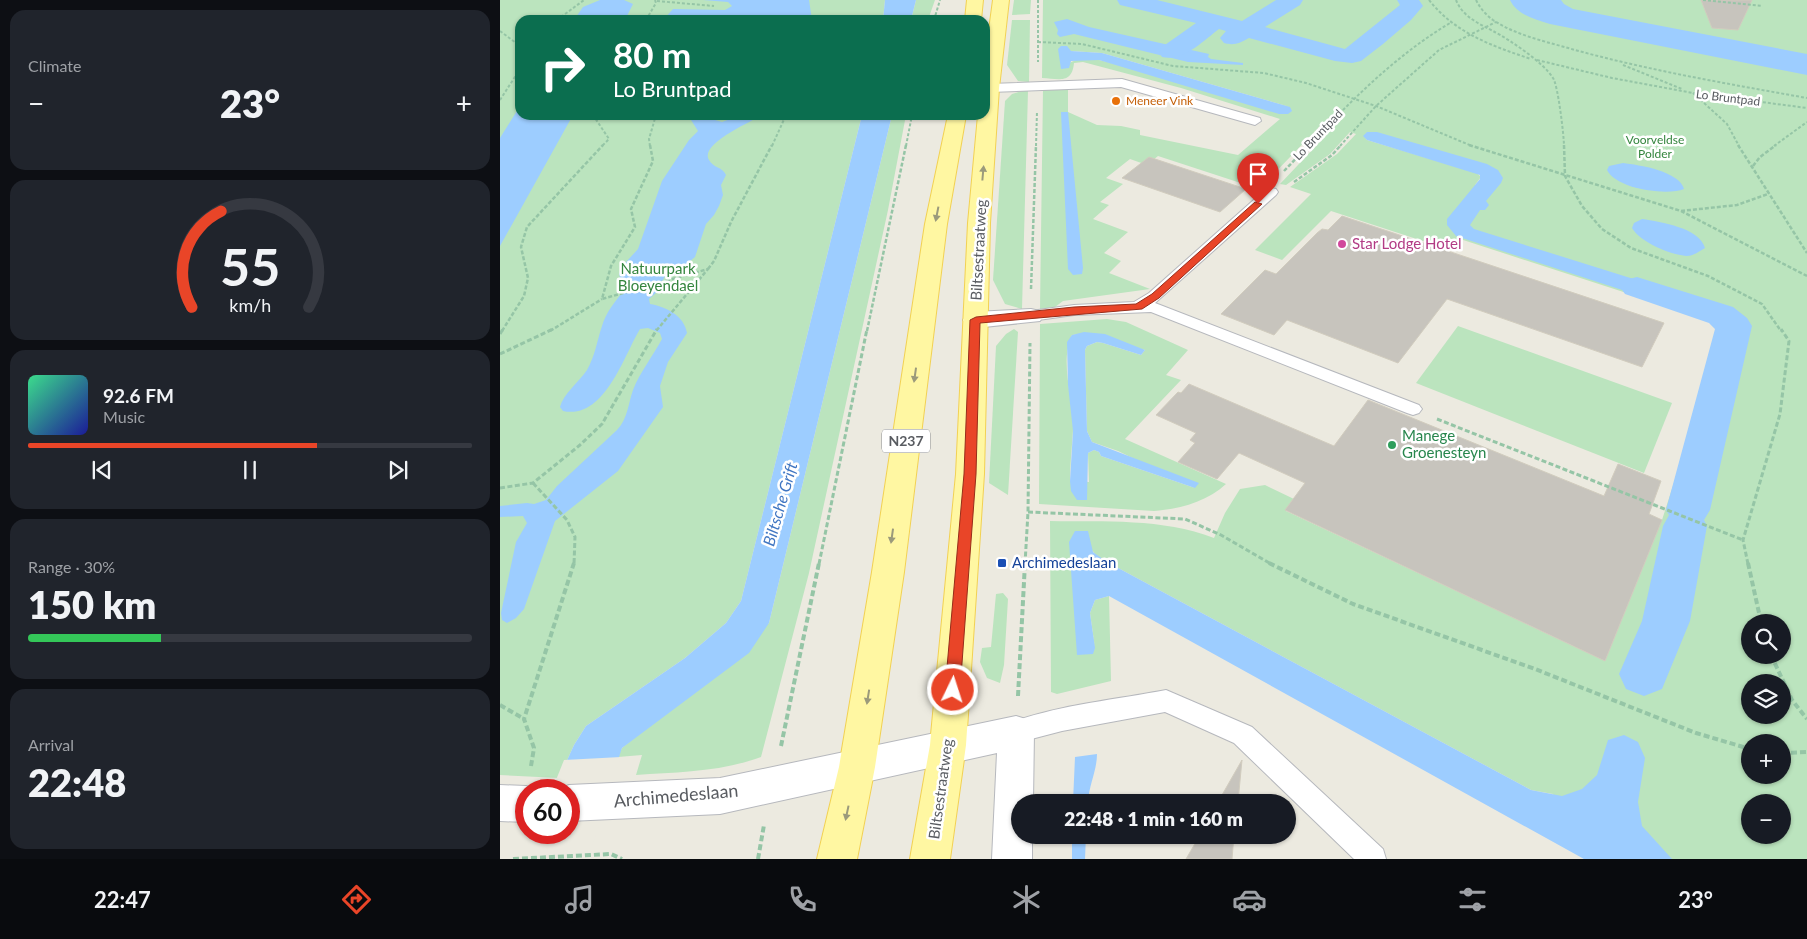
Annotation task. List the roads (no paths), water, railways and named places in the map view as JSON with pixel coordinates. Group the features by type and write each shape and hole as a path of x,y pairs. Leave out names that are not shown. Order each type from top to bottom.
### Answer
{"main road":[{"path":"974,15 975,0"},
{"name":"Biltsestraatweg","path":"990,88 1001,0"},
{"name":"N237","path":"837,859 857,767 888,572 936,224 956,120"},
{"name":"Biltsestraatweg","path":"930,859 948,745 970,474 979,223 987,120"}],"street":[{"path":"976,320 1030,316"},
{"path":"1012,859 1016,732"},
{"name":"Archimedeslaan","path":"580,803 628,802 720,796 857,767 948,745 1016,732"}],"lane":[{"path":"990,88 1122,83 1255,121"},
{"path":"1138,307 1156,296 1270,192"},
{"path":"1030,316 1074,310 1152,307 1413,409"},
{"path":"1016,732 1062,720 1166,700 1243,735 1373,859"}],"water":[{"path":"600,0 624,0 633,4 628,15 577,15 583,7"},
{"path":"703,0 809,0 811,15 668,15 673,9 725,10 732,6 728,2"},
{"path":"885,0 916,0 912,15 884,15"},
{"path":"1510,0 1561,0 1573,9 1807,54 1807,75 1550,24 1522,13"},
{"path":"1067,19 1089,27 1209,54 1208,57 1211,59 1243,63 1243,65 1188,62 1074,34 1060,37 1057,34 1058,30 1054,22"},
{"path":"1061,46 1067,46 1071,51 1102,53 1290,107 1292,111 1288,114 1279,114 1099,60 1071,61 1069,68 1061,69 1058,49"},
{"path":"1061,112 1068,112 1083,268 1082,274 1073,275 1068,269"},
{"path":"515,114 515,120 570,120 500,246 500,138"},
{"path":"691,120 715,120 722,122 727,120 753,120 728,134 712,147 708,154 709,160 713,165 723,170 726,175 721,185 723,195 719,206 706,224 695,257 678,271 665,276 657,292 649,299 650,304 662,307 678,317 682,321 687,333 668,362 660,386 663,407 618,471 555,521 524,609 516,618 507,623 502,620 501,613 516,542 527,523 523,516 500,517 500,506 534,504 546,500 557,486 617,430 626,416 636,383 662,339 660,333 648,328 640,329 620,369 602,396 590,406 578,411 563,411 560,407 568,393 590,365 606,316 624,290 619,274 638,249 662,181 689,140 698,131"},
{"name":"Biltsche Grift","path":"861,120 891,120 769,623 749,653 622,748 585,859 529,859 551,844 580,844 580,779 559,778 574,745 586,726 685,658 726,623 741,601"},
{"path":"1367,132 1377,132 1487,164 1498,170 1503,178 1501,183 1486,201 1489,205 1485,210 1480,210 1470,225 1474,229 1723,307 1659,302 1456,236 1447,225 1447,219 1480,179 1480,175 1367,140 1363,136"},
{"path":"1623,163 1648,167 1667,173 1681,183 1684,189 1666,192 1655,191 1620,182 1612,177 1607,170 1609,166"},
{"path":"1642,219 1669,224 1688,231 1702,241 1705,248 1687,256 1656,247 1642,238 1632,228 1634,223"},
{"path":"1084,332 1105,334 1145,350 1141,355 1097,342 1087,346 1085,350 1087,431 1092,442 1199,483 1195,488 1101,456 1099,452 1094,450 1088,453 1087,500 1077,500 1071,491 1070,481 1073,431 1068,385 1067,342 1072,335"},
{"path":"1075,531 1088,531 1093,552 1107,562 1531,790 1562,796 1582,789 1597,775 1608,740 1624,735 1638,742 1645,758 1638,802 1642,826 1672,859 1584,859 1109,596 1095,600 1090,613 1095,648 1093,654 1077,655 1069,542"},
{"path":"1097,754 1089,794 1073,794 1075,757"},
{"path":"1072,844 1086,844 1085,859 1072,859"}],"waterway":[{"path":"1128,0 1212,20"},
{"path":"1246,29 1292,0"},
{"path":"1246,29 1344,56 1352,56 1409,10 1412,6 1408,0"},
{"path":"1171,52 1215,21 1246,29"},
{"path":"1232,38 1246,29"},
{"path":"1637,287 1721,315 1734,326 1688,510"},
{"path":"1644,674 1666,621 1685,526"}],"place":[{"name":"Meneer Vink","path":"1116,101"},
{"name":"Star Lodge Hotel","path":"1342,244"},
{"name":"Manege Groenesteyn","path":"1392,445"},
{"name":"Archimedeslaan","path":"1002,563"}],"park label":[{"name":"Voorveldse Polder","path":"1655,147"},
{"name":"Natuurpark Bloeyendael","path":"658,278"}]}
